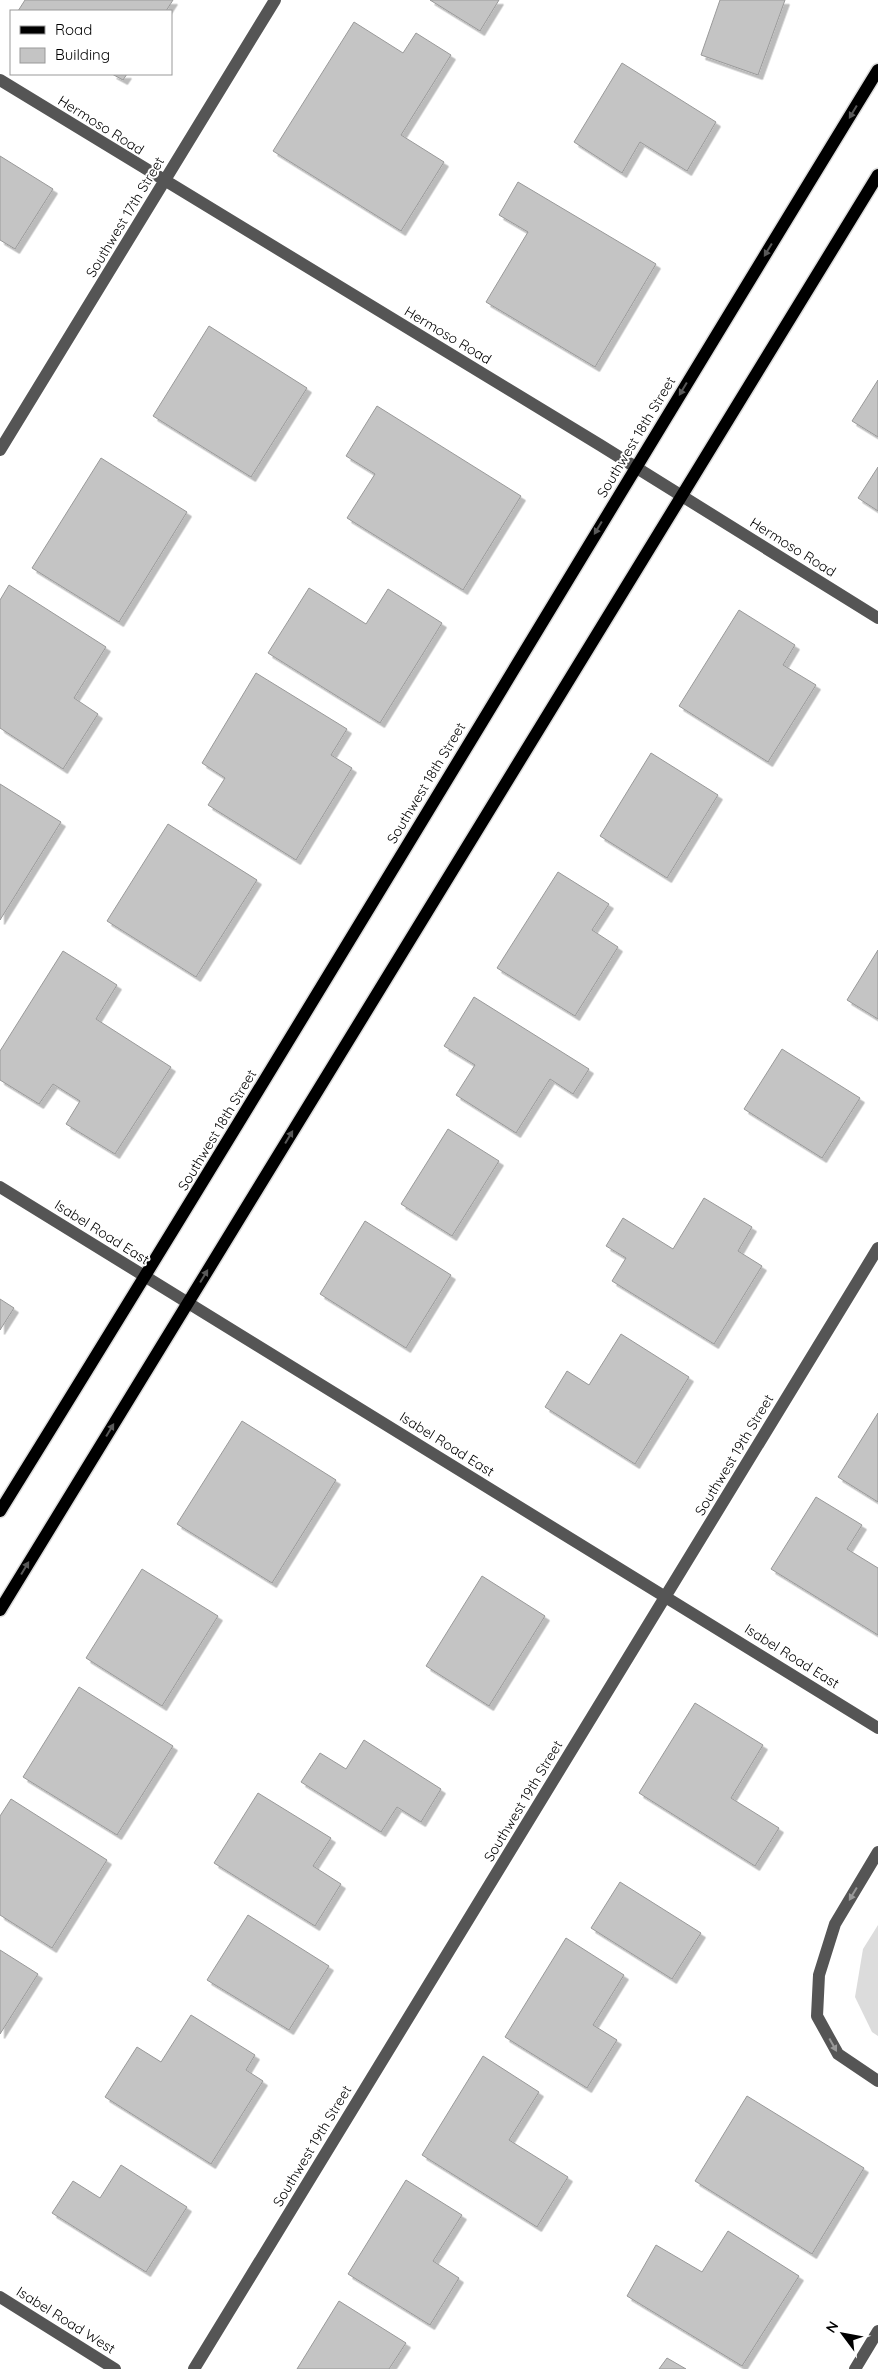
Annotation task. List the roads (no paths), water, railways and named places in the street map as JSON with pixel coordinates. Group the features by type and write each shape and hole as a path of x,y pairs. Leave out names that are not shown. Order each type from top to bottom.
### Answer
{"main road":[{"name":"Southwest 18th Street","path":"0,1511 146,1277 635,467 878,70"},
{"path":"0,1610 878,175"}],"street":[{"name":"Southwest 17th Street","path":"0,450 275,0"},
{"name":"Hermoso Road","path":"0,80 682,495 878,618"},
{"name":"Isabel Road East","path":"0,1187 878,1728"},
{"name":"Southwest 19th Street","path":"194,2369 878,1248"},
{"path":"878,1852 835,1924 819,1975 817,2016 838,2054 878,2081"},
{"name":"Isabel Road West","path":"0,2298 115,2369"},
{"path":"855,2369 878,2331"}]}
